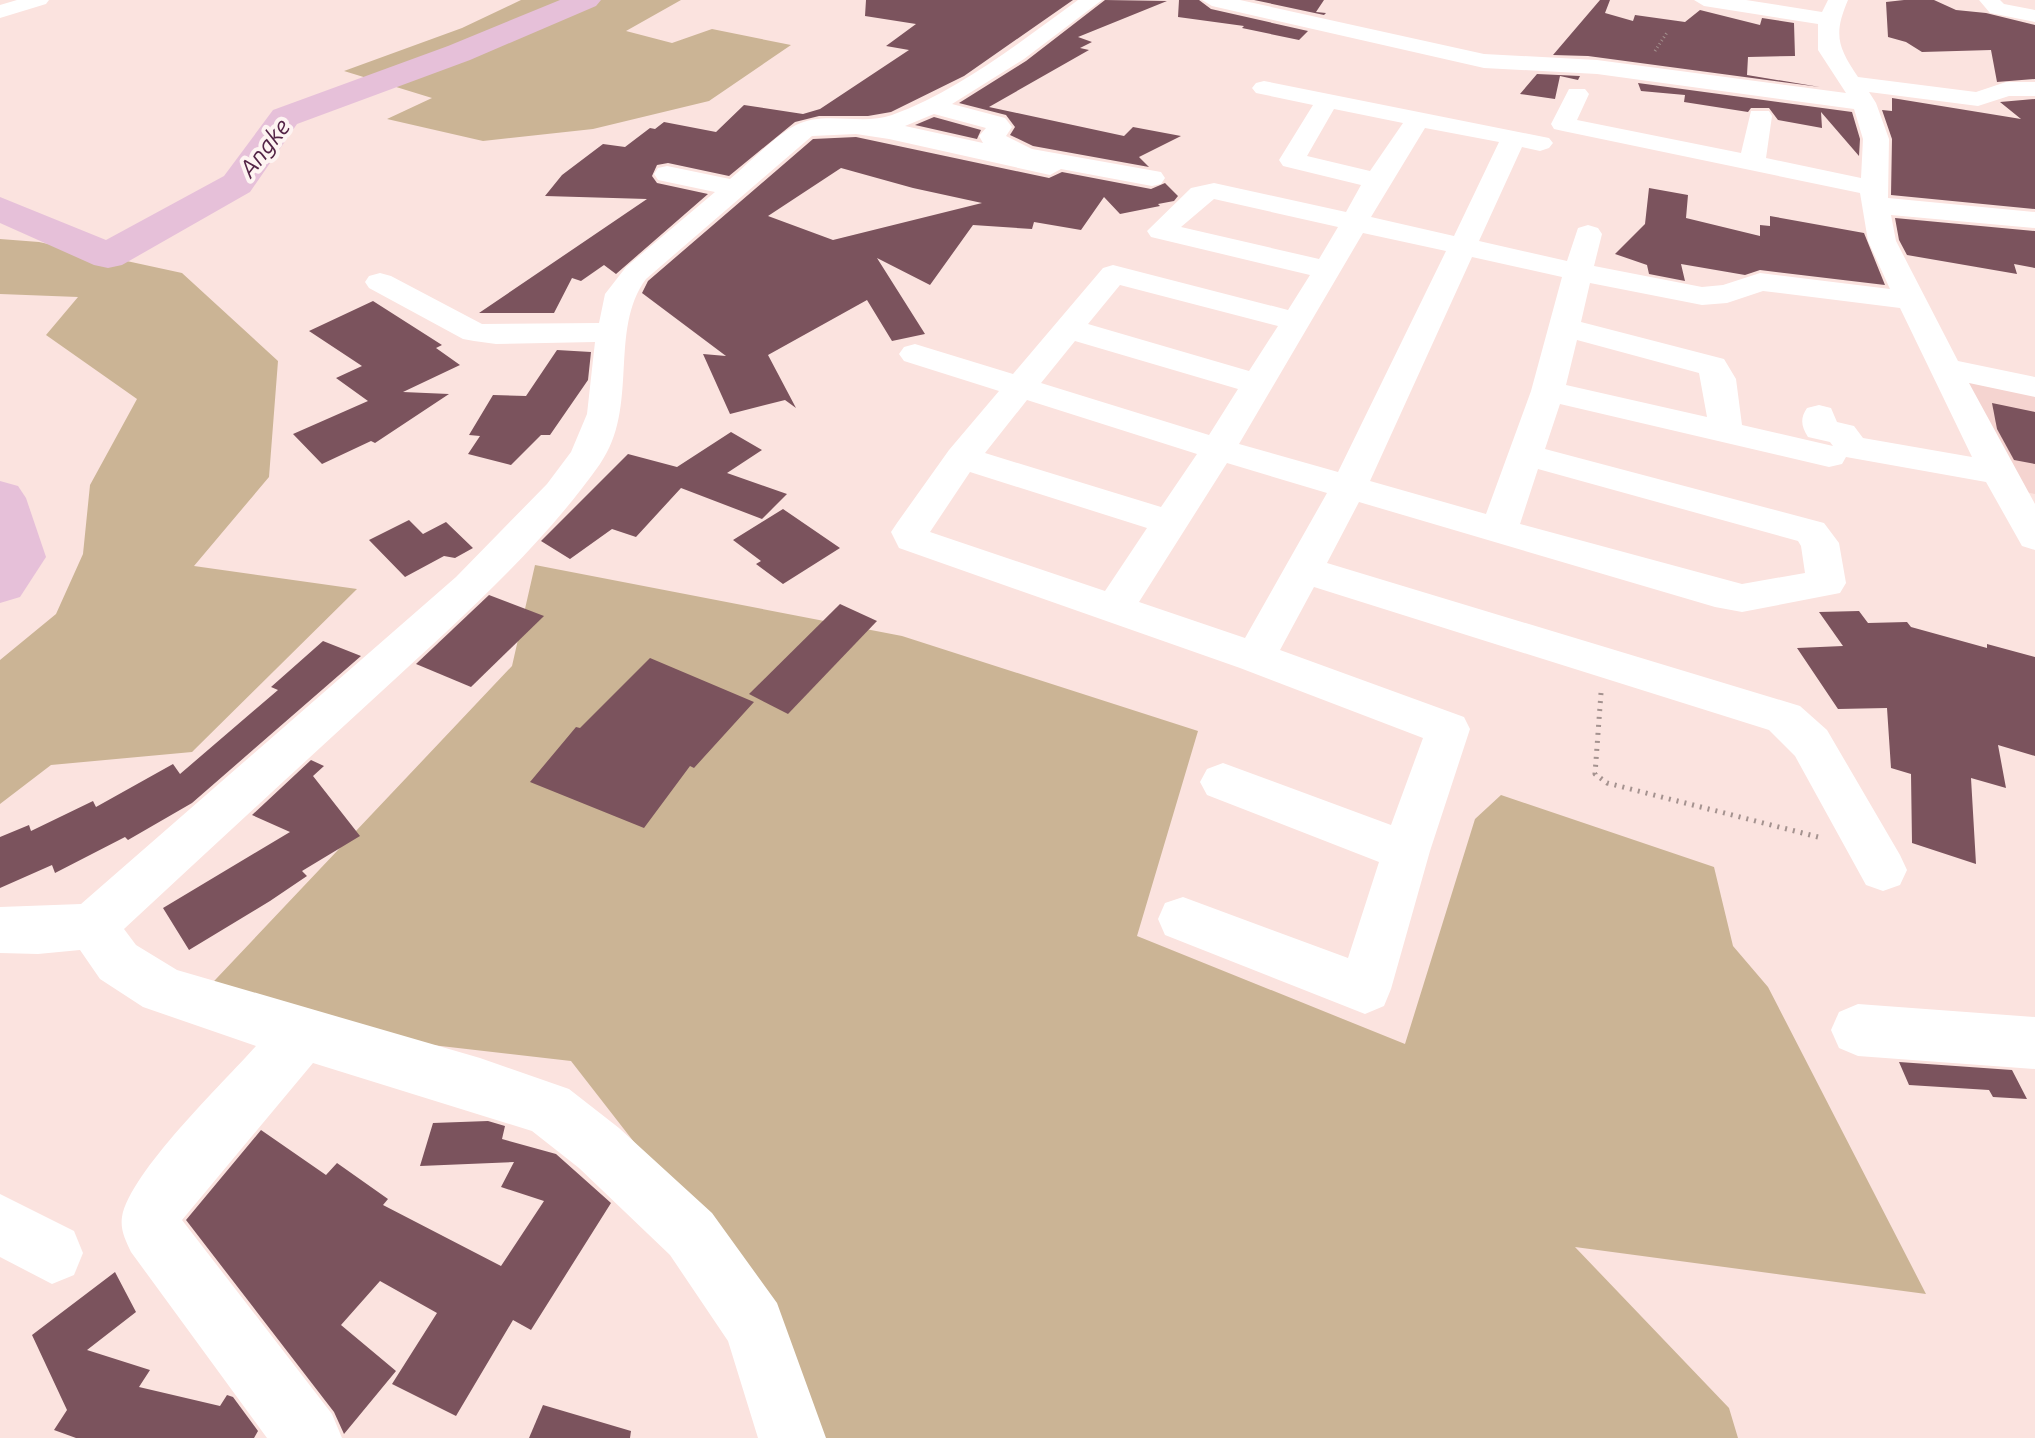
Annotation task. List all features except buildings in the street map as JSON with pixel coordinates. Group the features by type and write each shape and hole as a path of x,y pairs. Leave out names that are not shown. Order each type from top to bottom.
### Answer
{"street":[{"path":"0,12 39,0"},
{"path":"875,128 895,123 931,106 1033,42 1092,0"},
{"path":"1212,0 1484,61 1597,67 1858,93 1978,99 2006,89 2035,89"},
{"path":"1704,0 1834,9 1829,50 1858,93 1876,139 1877,161 1861,192"},
{"path":"1989,0 2001,10 2035,16"},
{"path":"1264,88 1590,153"},
{"path":"1577,94 1563,124 1752,163 1861,192 2035,220"},
{"path":"1327,101 1292,160 1377,181"},
{"path":"931,106 996,123 1000,127 993,139 1025,155 1152,178"},
{"path":"1752,163 1760,116"},
{"path":"1654,143 1662,117"},
{"path":"1114,609 1172,523 1328,270 1377,181 1418,120"},
{"path":"0,930 38,931 92,926 470,587 560,492 588,455 604,414 612,332 620,294 636,273 804,130 815,127 875,128 1050,167"},
{"path":"1255,657 1349,487 1514,138"},
{"path":"1849,155 1861,192 1909,300 1973,426 2016,492 2035,537"},
{"path":"667,174 733,188"},
{"path":"1328,270 1161,231 1201,194 1214,191 1578,272 1702,296 1727,294 1760,282 1909,300"},
{"path":"1499,530 1548,391 1588,234"},
{"path":"1183,919 1365,989 1406,851 1448,729 1255,657 913,539 910,532 962,458 1113,274 1295,321"},
{"path":"380,282 474,332 496,335 612,332"},
{"path":"1564,327 1712,366 1719,379 1726,431"},
{"path":"1066,328 1258,384"},
{"path":"915,354 1218,449 1728,596 1757,596 1826,583 1820,543 1811,532 1527,455"},
{"path":"1946,369 2035,387"},
{"path":"1548,391 1829,456"},
{"path":"1819,415 1820,429 1842,434 1852,447 2016,492"},
{"path":"962,458 1172,523"},
{"path":"1305,570 1784,718 1811,743 1878,861"},
{"path":"1223,782 1406,851"},
{"path":"92,926 118,962 162,990 434,1070 549,1109 599,1148 691,1234 755,1325 792,1438"},
{"path":"1858,1030 2035,1043"},
{"path":"303,1033 165,1192 152,1216 152,1231 308,1438"},
{"path":"0,1224 52,1253"}],"path":[{"path":"1604,664 1594,761 1595,774 1607,783 1878,861"}],"shaded area":[{"path":"521,0 681,0 626,31 672,43 712,29 791,45 709,101 593,129 483,141 387,119 432,98 344,71 462,28"},
{"path":"0,239 39,242 182,273 278,361 269,477 194,566 357,589 192,752 51,765 0,804 0,660 56,614 83,554 90,485 137,399 46,335 78,297 0,294"},
{"path":"1954,376 2035,391 2035,494 2009,489"},
{"path":"535,565 902,636 1198,731 1137,936 1405,1044 1475,819 1501,795 1714,867 1733,946 1768,987 1926,1294 1575,1247 1729,1408 1738,1438 806,1438 770,1317 571,1061 181,1016 512,666"}],"waterway":[{"name":"Angke","path":"0,209 108,256 237,184 285,117 459,53 586,0"},
{"name":"Angke","path":"0,498 19,557 0,583"}]}
